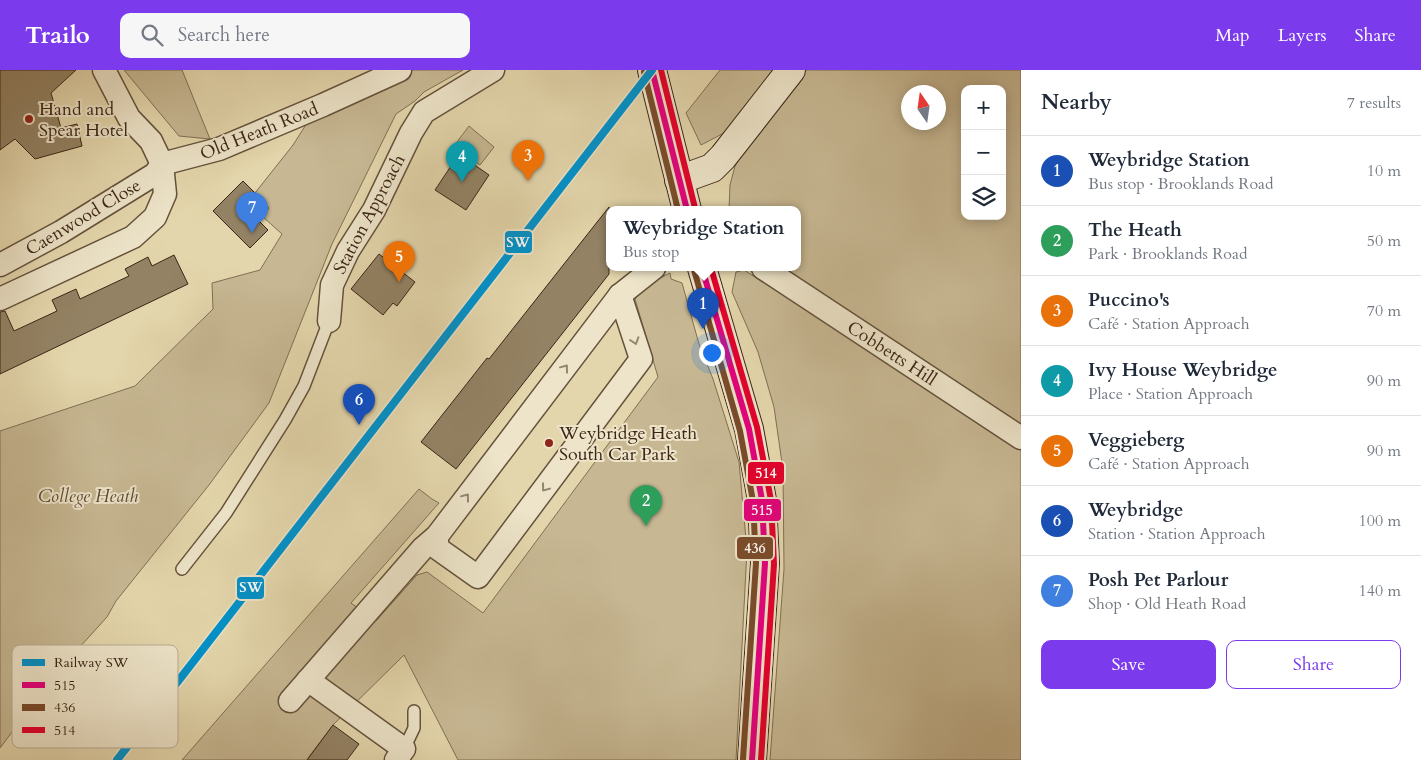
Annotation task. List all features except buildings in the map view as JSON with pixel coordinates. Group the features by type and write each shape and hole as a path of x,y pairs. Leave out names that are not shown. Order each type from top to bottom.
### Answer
{"main road":[{"path":"652,70 686,206"},
{"path":"679,180 712,168 723,157 791,70"},
{"path":"703,271 749,429 762,500 765,563 752,760"}],"street":[{"path":"0,299 133,237 154,217 165,194 162,164 151,141 129,118 104,70"},
{"name":"Old Heath Road","path":"162,164 219,149 400,70"},
{"name":"Station Approach","path":"329,321 332,285 348,251 374,210 411,134 424,112 493,70"},
{"name":"Caenwood Close","path":"0,265 76,223 155,174 162,164"},
{"path":"290,701 423,548 437,536 620,295 650,271"},
{"name":"Cobbetts Hill","path":"768,271 1021,438"},
{"path":"437,536 437,548 478,578 641,359 620,295"},
{"path":"308,680 400,754"}],"lane":[{"name":"Station Approach","path":"182,570 226,513 285,420 304,386 329,321"},
{"path":"400,754 414,728 414,711"}],"green space":[{"path":"124,70 182,70 210,139 179,136"},
{"name":"College Heath","path":"413,70 463,70 424,92 415,101 396,114 332,244 269,403 209,485 116,601 107,617 82,645 12,645 12,732 0,748 0,431 135,386 213,309 212,283 260,270 282,234 262,216 269,208 255,193 293,145 307,123 366,91"},
{"path":"720,70 774,70 724,133 701,145 686,113"},
{"path":"806,70 1021,70 1021,424 785,271 801,271 801,206 729,206 730,185 735,166 751,140"},
{"path":"469,126 494,147 480,165 454,146"},
{"path":"746,271 1021,448 1021,760 770,760 784,569 783,470 774,407 758,352 732,292 736,272"},
{"path":"670,273 671,279 682,283 699,344 713,379 739,462 747,550 736,760 458,760 404,655 333,725 308,760 182,760 419,489 439,503 351,603 376,621 417,575 427,572 483,613 658,377 635,299 652,282"}],"rail line":[{"name":"SW","path":"178,681 652,70"},
{"name":"SW","path":"117,760 126,748"}],"transit line":[{"name":"515","path":"652,70 686,206"},
{"name":"514","path":"661,70 695,206"},
{"name":"436","path":"644,72 677,206"},
{"name":"436","path":"694,271 740,431 753,501 756,563 743,759"},
{"name":"515","path":"703,271 749,429 762,500 765,563 752,760"},
{"name":"514","path":"712,271 757,427 771,500 774,564 761,760"}],"place":[{"name":"Hand and Spear Hotel","path":"29,119"},
{"name":"Puccino's","path":"528,181"},
{"name":"Ivy House Weybridge","path":"462,182"},
{"name":"Posh Pet Parlour","path":"252,233"},
{"name":"Veggieberg","path":"399,282"},
{"name":"Weybridge Station","path":"703,329"},
{"name":"Weybridge","path":"359,425"},
{"name":"Weybridge Heath South Car Park","path":"549,443"},
{"name":"The Heath","path":"646,526"}]}
